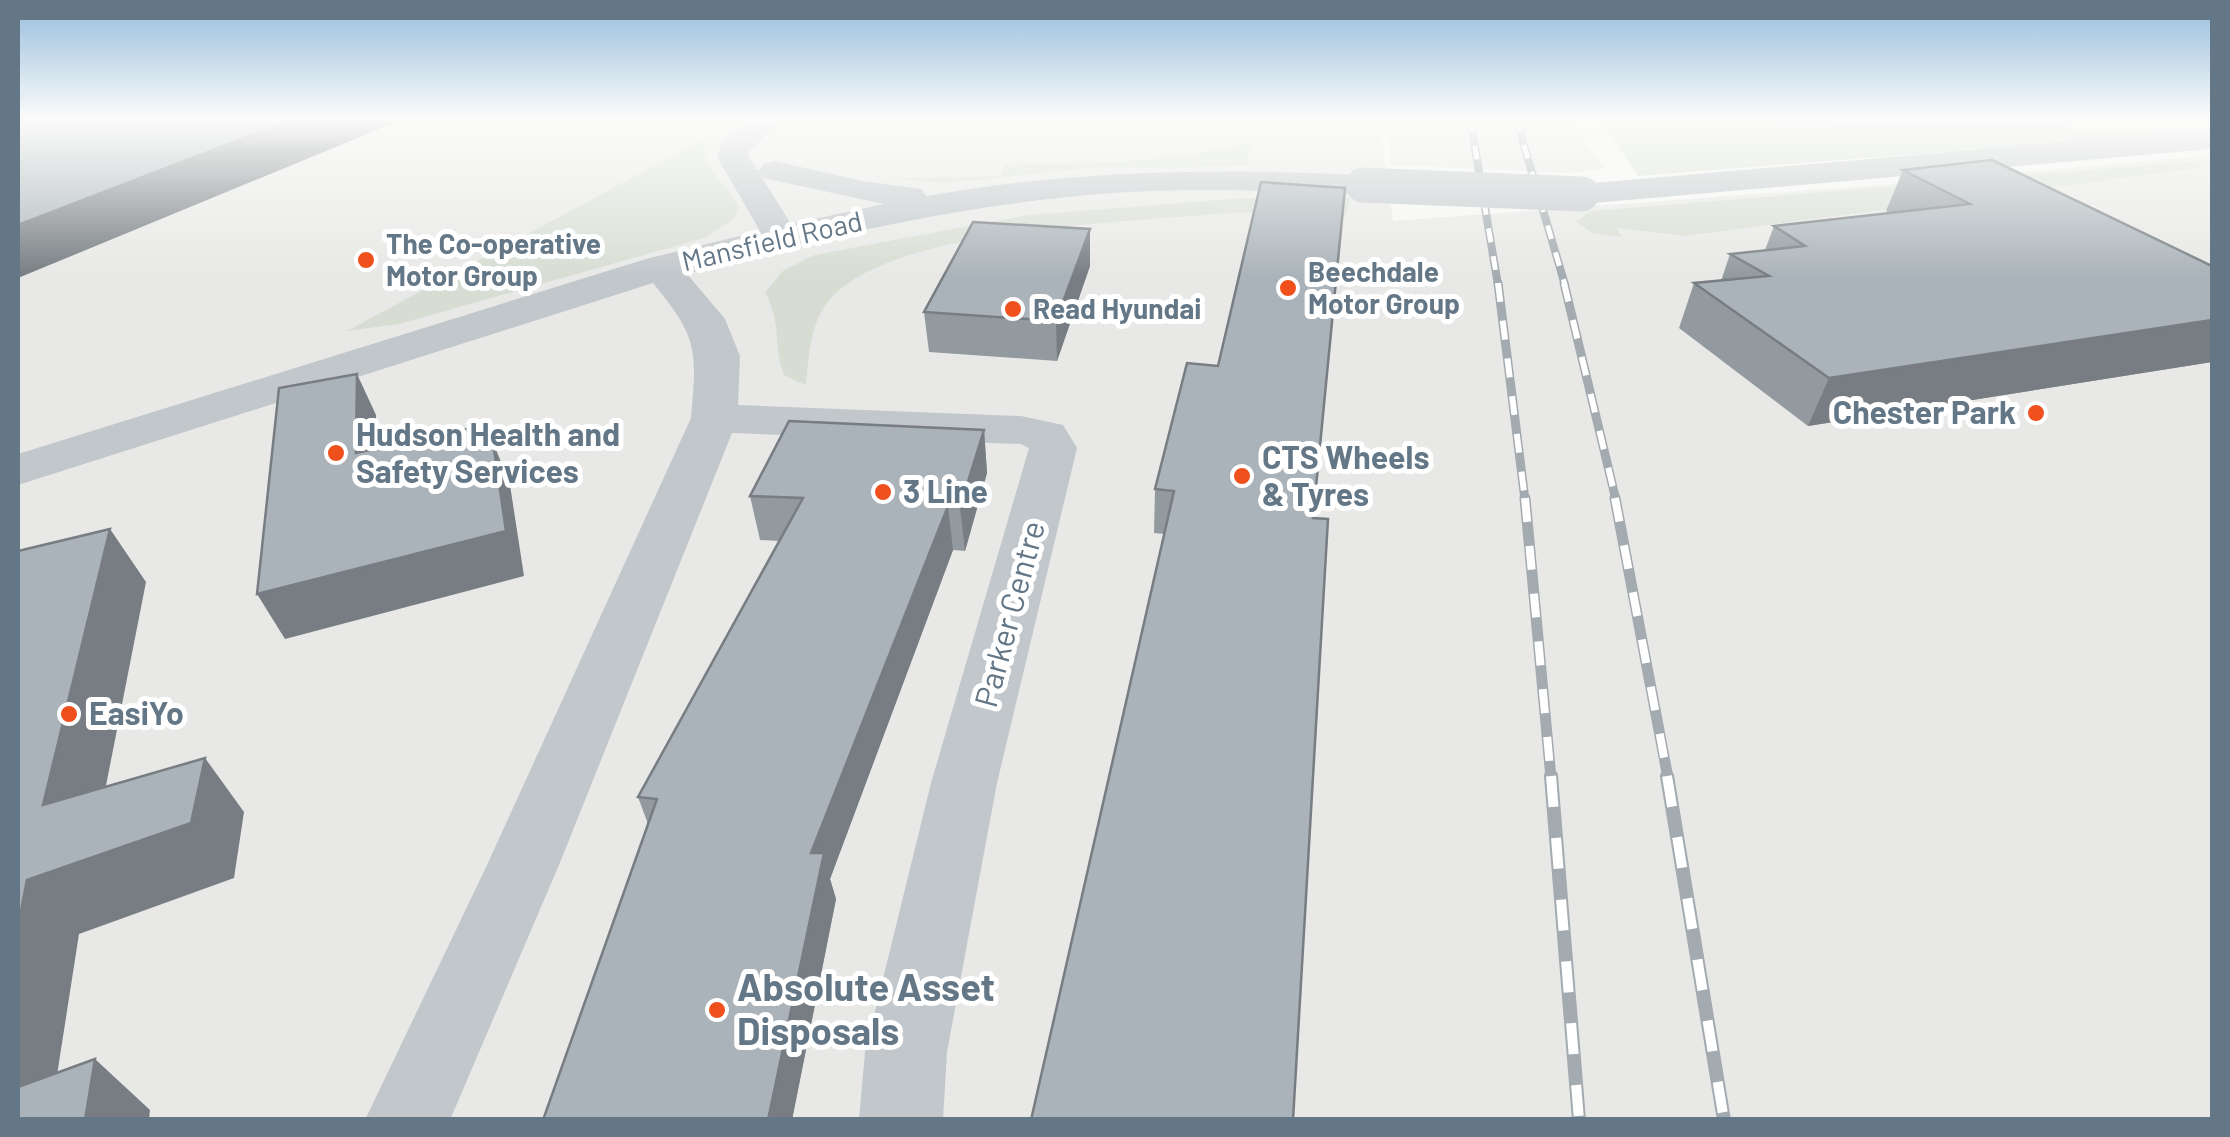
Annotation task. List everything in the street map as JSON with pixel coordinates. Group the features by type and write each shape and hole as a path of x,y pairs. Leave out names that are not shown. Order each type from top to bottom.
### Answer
{"street":[{"path":"740,171 762,209 800,232"},
{"path":"775,171 800,232"},
{"path":"775,171 862,192 967,200"},
{"name":"Mansfield Road","path":"18,470 660,268 800,232 967,200 1112,183 1166,181 1582,194 1845,171"},
{"path":"407,1120 523,865 714,418 718,356 704,319 660,268"},
{"name":"Parker Centre","path":"714,418 1021,430 1046,434 1053,448 964,783 906,1052 901,1120"}],"shaded area":[{"path":"18,171 1386,171 1393,221 2037,171 2212,171 2212,1119 18,1119"},
{"path":"645,171 713,171 739,207 735,218 704,238 399,324 347,331"},
{"path":"1002,171 1060,171 945,183 893,179 1000,176"},
{"path":"1635,171 1701,171 1638,176"},
{"path":"2077,171 2175,171 1685,236 1616,228 1622,237 1592,233 1576,221 1591,211"},
{"path":"1244,198 1350,198 1346,217 1215,214 1069,226 956,243 904,257 862,275 824,307 815,328 806,385 785,376 781,366 774,316 765,292 783,271 814,255 1028,215"}],"building":[{"path":"18,171 158,171 18,225"},
{"path":"1905,171 2015,171 2212,266 2212,320 1829,378 1694,283 1769,276 1730,254 1805,246 1774,226 1970,204"},
{"path":"1261,182 1345,188 1313,518 1328,519 1293,1120 1031,1120 1174,491 1155,489 1187,363 1218,366"},
{"path":"973,222 1090,229 1056,321 924,312"},
{"path":"357,374 356,453 471,428 472,446 493,442 506,531 257,594 279,388"},
{"path":"789,421 984,430 960,507 948,506 811,853 824,853 768,1120 543,1120 657,799 638,797 803,498 750,496"},
{"path":"110,529 43,805 205,758 191,823 27,880 18,926 18,551"},
{"path":"95,1059 85,1120 18,1120 18,1087"}],"railway":[{"path":"1479,171 1498,285"},
{"path":"1532,171 1565,285"},
{"path":"1498,283 1525,500"},
{"path":"1564,283 1616,500"},
{"path":"1525,498 1551,778"},
{"path":"1615,498 1668,778"},
{"path":"1551,776 1579,1120"},
{"path":"1667,776 1724,1120"}],"place":[{"name":"The Co-operative Motor Group","path":"366,260"},
{"name":"Beechdale Motor Group","path":"1288,288"},
{"name":"Read Hyundai","path":"1013,309"},
{"name":"Chester Park","path":"2036,413"},
{"name":"Hudson Health and Safety Services","path":"336,453"},
{"name":"CTS Wheels & Tyres","path":"1242,476"},
{"name":"3 Line","path":"883,492"},
{"name":"EasiYo","path":"69,714"},
{"name":"Absolute Asset Disposals","path":"717,1010"}]}
